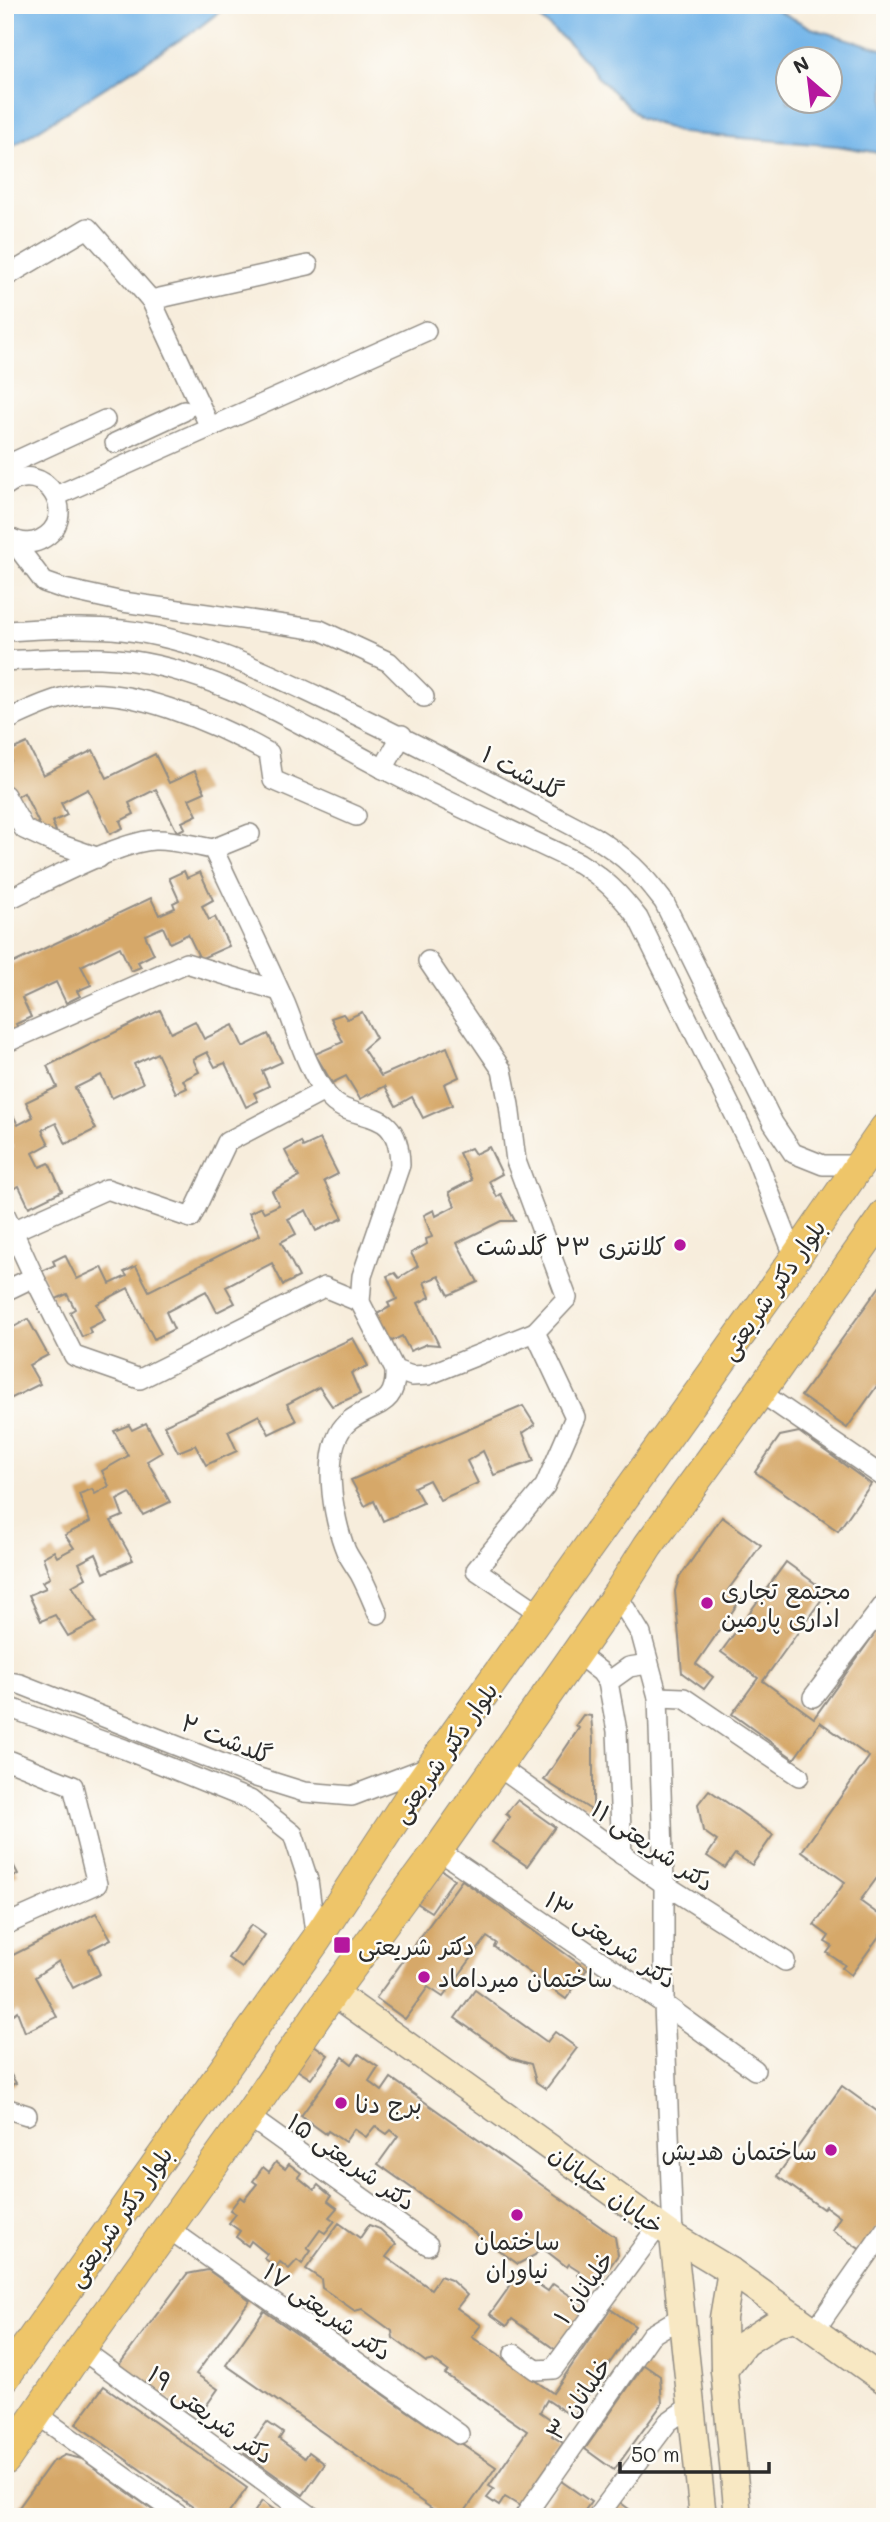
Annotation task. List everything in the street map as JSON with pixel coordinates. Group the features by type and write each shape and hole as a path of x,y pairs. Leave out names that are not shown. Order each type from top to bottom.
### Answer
{"main road":[{"name":"بلوار دکتر شریعتی","path":"5,2377 316,1940 434,1764 885,1128"},
{"name":"بلوار دکتر شریعتی","path":"5,2460 885,1214"},
{"name":"خیابان خلبانان","path":"333,1992 666,2231 731,2271 885,2381"},
{"path":"666,2231 681,2317 702,2517"},
{"path":"731,2271 723,2318 724,2370 738,2517"},
{"path":"681,2317 712,2312 723,2318"},
{"path":"724,2370 745,2343 773,2325 806,2323"}],"street":[{"path":"5,277 88,228 151,300 210,427"},
{"path":"151,300 308,265"},
{"path":"56,496 426,331"},
{"path":"115,443 184,411"},
{"path":"5,466 102,413 127,465"},
{"path":"5,486 21,478 42,481 56,496 59,508 58,519 46,537 24,543 9,538"},
{"path":"9,538 44,582 123,603 320,630 389,662 424,697"},
{"name":"گلدشت ۱","path":"5,631 65,628 123,630 173,640 230,658 402,735 594,837 621,854 640,871 664,902 773,1123 793,1153 823,1166 859,1165"},
{"path":"5,661 66,657 119,660 166,669 220,686 276,710 383,769 579,863 603,878 638,918 756,1158 795,1258"},
{"path":"5,721 67,696 113,694 179,711 269,753 273,780 356,816"},
{"path":"383,769 402,735"},
{"path":"5,795 24,829 99,858"},
{"path":"5,901 99,858 153,840 213,849 250,834"},
{"path":"213,849 324,1091 340,1106 380,1119 391,1131 400,1148 400,1165 362,1276 360,1302 395,1370 396,1385 391,1396 348,1422 333,1447 331,1485 346,1551 378,1614"},
{"path":"395,1370 412,1376 428,1375 535,1332 567,1298 516,1161 502,1070 428,961"},
{"path":"5,1043 186,963 279,992"},
{"path":"700,1044 726,1029"},
{"path":"324,1091 227,1142 191,1219 107,1189 9,1222 34,1278 75,1356 140,1380 324,1287 360,1302"},
{"path":"5,1291 34,1278"},
{"path":"535,1332 575,1417 545,1486 476,1570 541,1614"},
{"path":"760,1392 885,1478"},
{"path":"617,1595 641,1634 657,1697 664,1884 666,2231"},
{"path":"813,1697 885,1603"},
{"path":"575,1652 601,1672 608,1682 617,1731 622,1855"},
{"path":"608,1682 629,1667 648,1664"},
{"name":"گلدشت ۲","path":"5,1681 20,1684 256,1777 304,1793 352,1796 434,1764"},
{"path":"657,1697 684,1698 799,1776"},
{"name":"گلدشت ۲","path":"5,1706 124,1749 250,1800 293,1834 309,1880 316,1940"},
{"path":"5,1764 11,1761 73,1786 97,1884 5,1925"},
{"name":"۱۱ دکتر شریعتی","path":"496,1765 664,1884 785,1961"},
{"name":"۱۳ دکتر شریعتی","path":"438,1850 664,2004 755,2070"},
{"path":"5,2108 27,2115"},
{"name":"۱۵ دکتر شریعتی","path":"248,2116 428,2245"},
{"name":"۱۷ دکتر شریعتی","path":"169,2229 459,2434"},
{"path":"806,2323 885,2230"},
{"name":"۱ خلبانان","path":"513,2354 536,2370 553,2369 666,2231"},
{"name":"۳ خلبانان","path":"524,2517 651,2335 681,2317"},
{"name":"۱۹ دکتر شریعتی","path":"81,2350 312,2517"},
{"path":"597,2517 668,2422 692,2405"},
{"path":"38,2414 181,2517"}],"water":[{"path":"15,5 228,5 197,29 5,151 5,11"},
{"path":"524,5 768,5 811,28 885,50 885,154 838,146 682,133 640,118 599,78 572,46"}],"building":[{"path":"27,743 43,775 93,750 107,778 155,754 169,783 195,771 205,792 189,799 197,815 182,822 185,828 177,832 156,789 129,803 134,814 120,821 123,828 110,834 88,789 61,803 67,815 52,822 56,831 45,836 24,793 13,799 5,782 5,764 11,761 7,752"},
{"path":"184,871 187,878 200,872 213,900 202,906 209,920 215,917 229,946 200,959 188,934 170,943 163,927 145,935 154,954 138,962 141,967 131,971 120,947 81,966 91,985 77,991 80,996 66,1003 56,982 22,998 31,1017 16,1024 19,1029 5,1035 5,967 151,898 159,915 175,908 173,903 179,900 169,878"},
{"path":"160,1010 171,1033 195,1021 204,1039 233,1025 243,1047 268,1034 282,1062 262,1071 269,1086 254,1093 258,1101 246,1107 225,1063 215,1067 207,1052 193,1059 199,1072 183,1080 187,1088 176,1093 157,1053 134,1064 143,1083 112,1098 101,1075 75,1088 96,1129 66,1144 56,1123 42,1130 49,1144 33,1153 40,1167 49,1163 62,1191 29,1207 19,1186 5,1192 5,1152 13,1148 5,1133 5,1122 14,1117 18,1125 33,1117 26,1102 57,1087 47,1066"},
{"path":"362,1012 376,1038 363,1049 381,1076 447,1047 459,1077 444,1084 452,1105 423,1118 412,1097 396,1106 385,1086 360,1099 346,1076 332,1083 315,1054 343,1042 331,1018 343,1014 347,1019"},
{"path":"320,1139 338,1174 324,1181 343,1218 316,1231 306,1210 288,1219 296,1234 281,1242 299,1277 283,1285 272,1263 226,1287 235,1303 217,1312 206,1291 166,1312 174,1329 154,1339 128,1288 97,1304 105,1320 89,1328 91,1333 82,1337 70,1312 75,1309 67,1294 54,1300 40,1272 55,1265 53,1261 65,1255 77,1279 102,1267 110,1284 127,1276 124,1272 136,1266 149,1291 260,1235 249,1213 261,1207 264,1212 279,1205 272,1191 299,1177 285,1151 301,1142 303,1147"},
{"path":"489,1147 502,1174 489,1181 497,1197 501,1194 515,1221 501,1221 457,1243 478,1282 449,1295 439,1276 424,1282 430,1297 418,1303 439,1345 427,1344 410,1351 402,1336 388,1343 375,1315 390,1307 388,1303 397,1299 387,1276 395,1273 399,1278 418,1266 411,1253 427,1244 426,1239 432,1237 424,1215 434,1210 436,1216 455,1206 449,1192 472,1180 459,1153 471,1148 475,1154"},
{"path":"885,1279 885,1392 877,1386 847,1428 801,1396"},
{"path":"28,1319 48,1355 29,1365 40,1384 8,1400 5,1394 5,1332"},
{"path":"353,1338 368,1366 351,1373 360,1394 332,1406 319,1387 287,1404 296,1421 269,1434 259,1415 228,1431 237,1451 206,1465 195,1445 178,1452 164,1425"},
{"path":"523,1406 535,1425 523,1433 534,1461 494,1475 483,1451 467,1461 478,1483 440,1500 429,1480 414,1487 423,1503 383,1521 374,1501 365,1506 351,1480"},
{"path":"146,1423 162,1452 147,1461 170,1502 143,1515 130,1493 117,1500 123,1516 111,1521 133,1560 104,1573 96,1554 79,1563 86,1578 72,1586 96,1622 68,1636 55,1615 41,1621 29,1595 46,1588 42,1582 50,1578 43,1557 54,1551 57,1557 74,1548 65,1535 90,1522 79,1494 92,1489 95,1494 109,1486 102,1471 128,1456 114,1431 129,1425 132,1430"},
{"path":"799,1432 871,1484 838,1531 755,1472 780,1436"},
{"path":"722,1517 761,1545 728,1590 741,1599 696,1664 713,1677 704,1689 682,1673 675,1591 679,1578"},
{"path":"786,1562 827,1592 763,1681 814,1718 885,1619 885,1867 860,1901 885,1919 885,1928 851,1975 842,1968 845,1965 827,1953 832,1946 825,1942 829,1936 814,1925 845,1882 802,1851 869,1757 820,1722 794,1759 732,1714 758,1678 721,1652"},
{"path":"583,1715 591,1716 593,1811 544,1780 579,1728 576,1725"},
{"path":"709,1790 773,1835 752,1865 735,1854 725,1868 707,1856 717,1841 703,1831 698,1804"},
{"path":"517,1800 555,1827 527,1866 492,1842 510,1817 506,1814"},
{"path":"5,1849 18,1874 5,1880"},
{"path":"440,1869 454,1879 431,1912 417,1903"},
{"path":"462,1880 587,1969 566,1999 494,1947 496,1943 487,1937 443,1997 428,1987 405,2019 376,1998"},
{"path":"96,1913 111,1939 89,1950 100,1974 73,1988 59,1961 35,1977 57,2017 25,2032 17,2011 5,2020 5,1983 13,1979 5,1959"},
{"path":"251,1925 265,1935 242,1968 228,1958"},
{"path":"475,1990 547,2042 555,2032 577,2048 546,2089 536,2082 531,2064 511,2058 455,2018"},
{"path":"314,2045 328,2055 311,2079 297,2070"},
{"path":"359,2054 378,2067 369,2081 382,2091 391,2078 615,2237 618,2255 595,2287 578,2275 580,2271 569,2264 567,2267 541,2247 535,2255 518,2264 378,2164 398,2136 391,2130 387,2134 375,2126 366,2137 354,2129 345,2142 328,2131 326,2134 301,2116 343,2057 352,2064"},
{"path":"5,2065 16,2083 5,2088"},
{"name":"ساختمان هدیش","path":"842,2086 885,2117 885,2217 861,2250 832,2230 840,2217 825,2206 823,2209 777,2176"},
{"path":"276,2162 285,2169 289,2164 301,2173 298,2177 314,2190 318,2185 331,2196 328,2201 337,2208 329,2217 335,2221 325,2233 320,2230 307,2248 311,2251 302,2264 297,2260 289,2269 280,2262 276,2267 264,2258 267,2254 251,2241 248,2246 236,2237 240,2231 229,2223 236,2214 230,2210 240,2197 244,2200 257,2184 253,2181 263,2167 269,2172"},
{"path":"339,2223 360,2238 369,2225 380,2229 396,2244 386,2257 431,2289 440,2276 451,2280 467,2295 457,2308 481,2325 472,2337 553,2393 610,2309 635,2326 573,2417 547,2400 540,2412 559,2425 552,2436 563,2443 520,2506 505,2497 499,2506 487,2498 494,2489 489,2486 527,2431 445,2374 448,2371 433,2360 426,2362 393,2338 392,2331 362,2309 355,2311 322,2288 321,2279 306,2269"},
{"path":"208,2270 250,2300 196,2374 218,2389 196,2420 119,2365 187,2274"},
{"path":"520,2272 548,2291 553,2284 587,2307 556,2350 512,2319 507,2326 490,2314"},
{"path":"264,2311 456,2444 458,2441 496,2467 461,2517 444,2517 226,2365"},
{"path":"644,2365 660,2376 662,2404 614,2470 585,2449"},
{"path":"104,2386 247,2488 226,2517 207,2517 76,2424"},
{"path":"267,2422 283,2433 279,2439 305,2458 309,2452 325,2464 303,2495 244,2453"},
{"path":"65,2455 82,2459 162,2517 12,2517 51,2463"},
{"path":"561,2481 591,2502 580,2517 536,2517"},
{"path":"262,2501 284,2517 251,2517"},
{"path":"618,2501 640,2517 606,2517"}],"place":[{"name":"کلانتری ۲۳ گلدشت","path":"680,1245"},
{"name":"مجتمع تجاری اداری پارمین","path":"707,1603"},
{"name":"دکتر شریعتی","path":"342,1945"},
{"name":"ساختمان میرداماد","path":"424,1977"},
{"name":"برج دنا","path":"341,2103"},
{"name":"ساختمان هدیش","path":"831,2150"},
{"name":"ساختمان نیاوران","path":"517,2215"}]}
